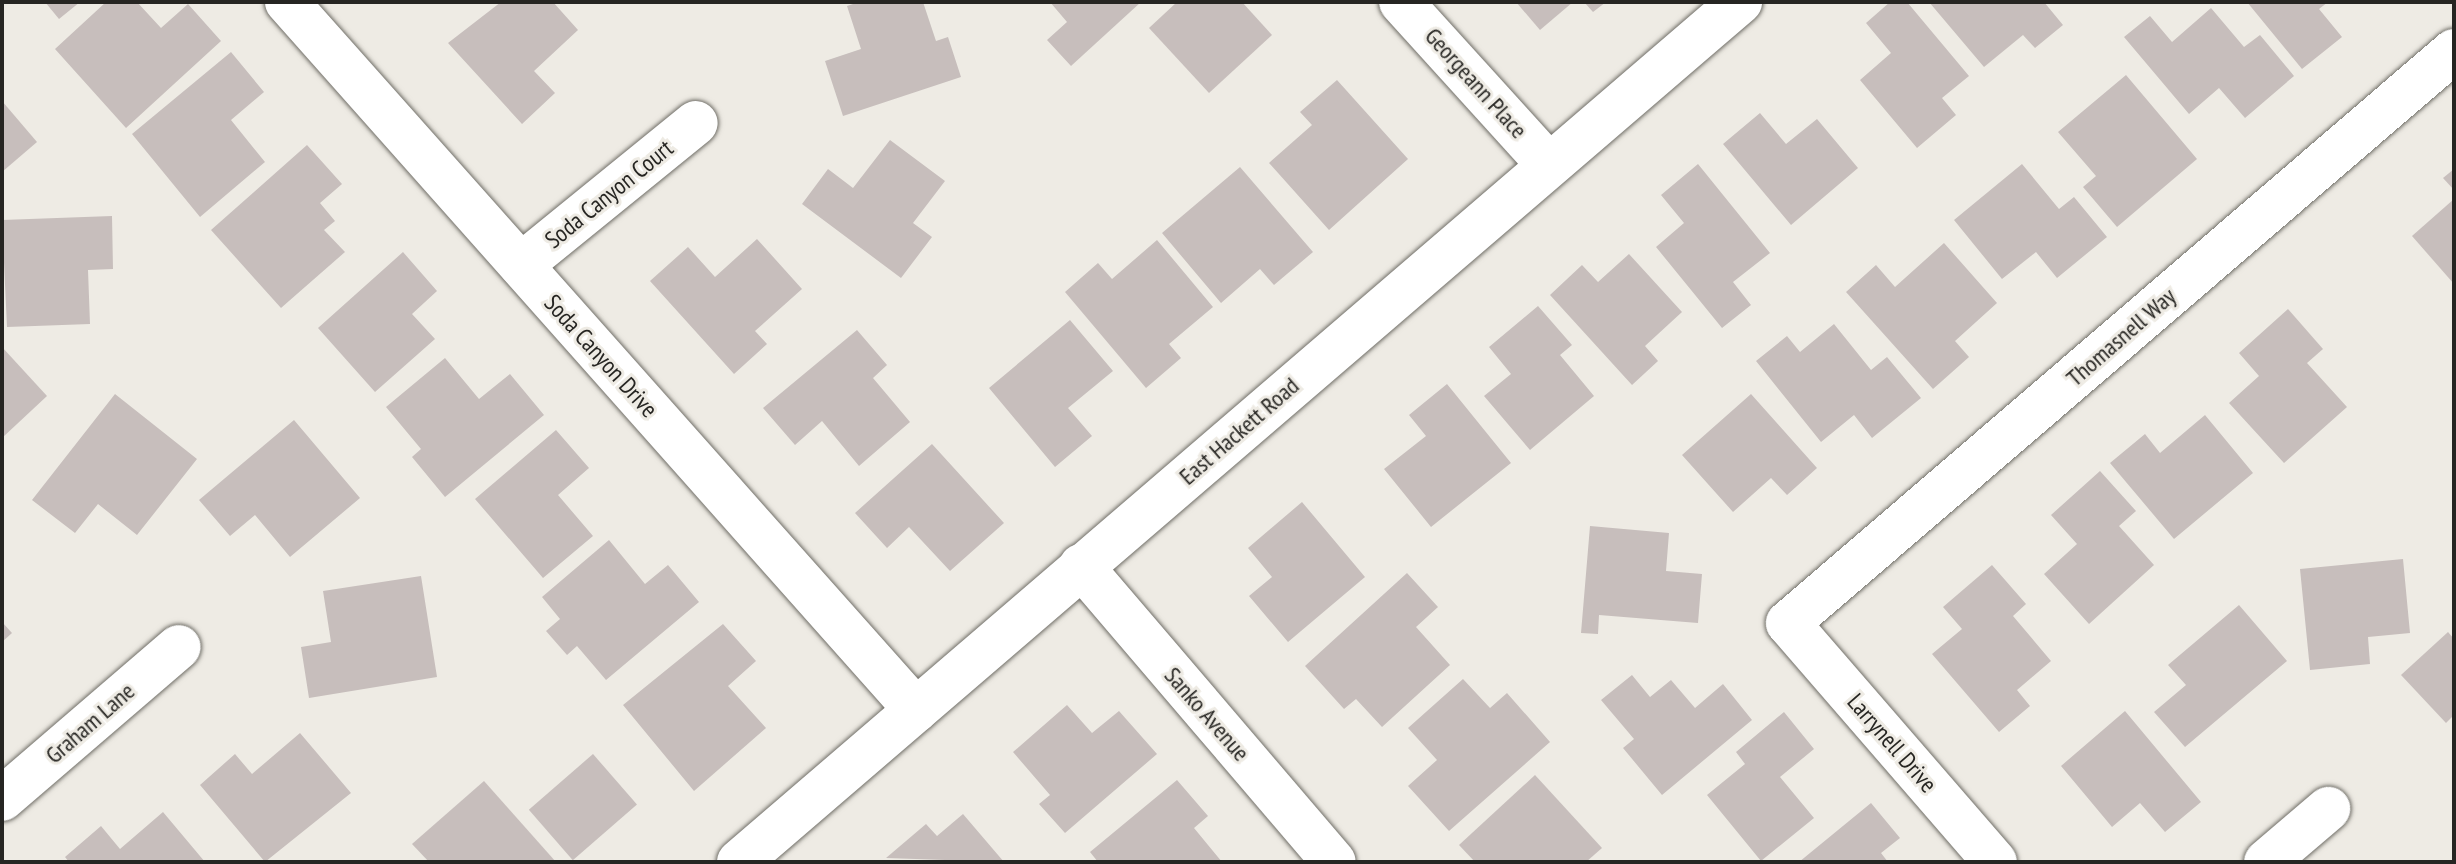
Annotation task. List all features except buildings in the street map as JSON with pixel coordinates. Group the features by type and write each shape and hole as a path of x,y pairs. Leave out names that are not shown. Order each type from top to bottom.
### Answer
{"street":[{"name":"Soda Canyon Drive","path":"287,2 916,710"},
{"name":"Georgeann Place","path":"1401,2 1549,165"},
{"name":"East Hackett Road","path":"739,862 1740,2"},
{"name":"Thomasnell Way","path":"1788,623 2454,51"},
{"name":"Soda Canyon Court","path":"521,265 696,123"},
{"name":"Sanko Avenue","path":"1081,566 1334,862"},
{"name":"Larrynell Drive","path":"1788,623 1995,862"},
{"name":"Graham Lane","path":"2,799 179,647"},
{"path":"2266,862 2328,809"}]}
